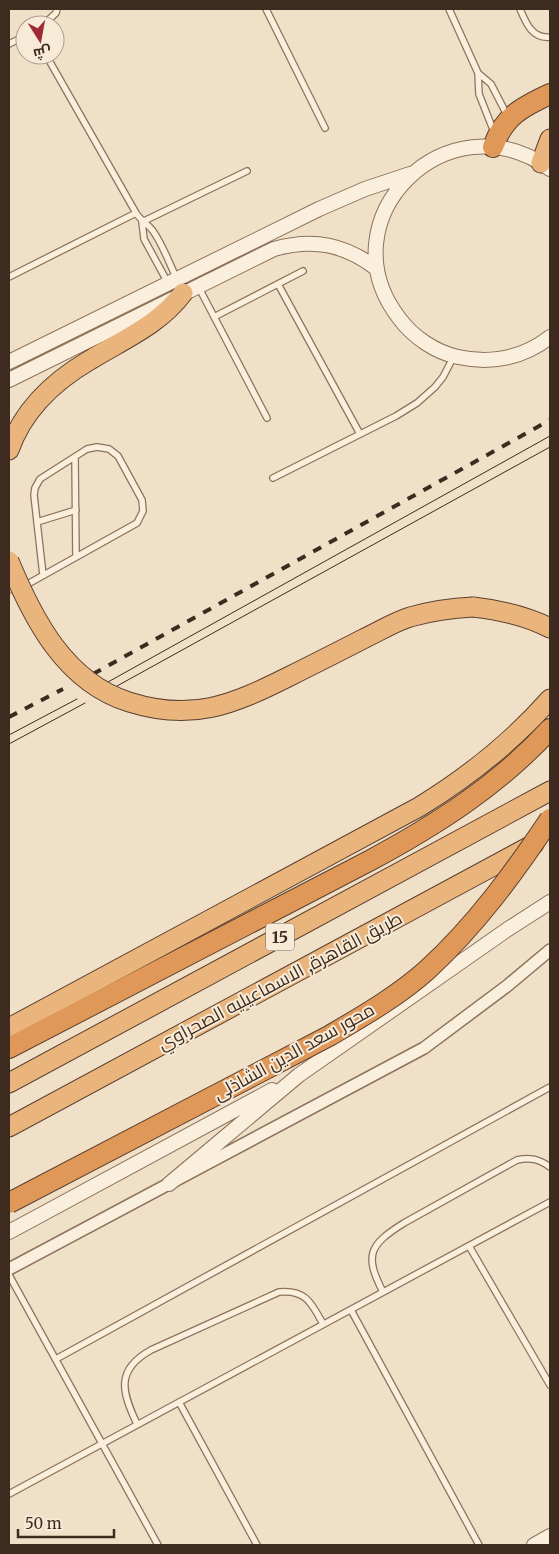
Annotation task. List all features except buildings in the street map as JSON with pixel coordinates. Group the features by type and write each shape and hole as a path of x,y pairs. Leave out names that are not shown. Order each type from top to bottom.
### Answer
{"highway":[{"path":"495,142 509,119 523,107 550,94"},
{"path":"546,166 550,139"},
{"path":"9,450 25,418 47,392 74,370 158,320 176,303 182,285"},
{"path":"9,560 48,640 58,653 95,686 125,701 149,708 174,711 207,709 240,700 408,618 440,610 473,607 508,612 550,628"},
{"path":"9,1028 419,807 467,776 519,732 550,699"},
{"path":"9,1048 396,846 455,811 485,789 514,765 550,729"},
{"name":"15","path":"9,1083 550,791"},
{"name":"محور سعد الدين الشاذلى","path":"9,1203 329,1036 379,1006 426,970 466,930 518,866 550,819"},
{"name":"طريق القاهرة, الاسماعيليه الصحراوي","path":"9,1127 550,836"}],"street":[{"path":"546,166 495,142 453,151 432,160 413,173 393,196 386,210 377,239 377,269 386,298 403,324 426,344 454,356 477,360 500,359 529,350 550,337"},
{"path":"9,380 342,198 413,173"},
{"path":"9,362 182,285 274,250 301,244 315,244 342,249 355,254 377,269"},
{"path":"169,1184 299,1075 508,929 550,902"},
{"path":"9,1269 424,1048 507,986 550,950"},
{"path":"9,1232 299,1075"},
{"path":"534,1545 550,1536"}],"lane":[{"path":"266,9 325,128"},
{"path":"449,9 478,73 478,94 495,142"},
{"path":"520,9 533,32 539,36 550,37"},
{"path":"52,65 136,214 154,232 182,285"},
{"path":"478,73 491,84 509,119"},
{"path":"142,222 247,170"},
{"path":"9,276 136,214"},
{"path":"142,222 144,239 182,285 214,317 266,418"},
{"path":"214,317 303,270"},
{"path":"278,284 360,434"},
{"path":"273,478 402,412 427,395 443,377 454,356"},
{"path":"9,590 26,585 137,523 141,518 143,506 140,495 114,452 103,448 92,448 40,479 34,495 43,575"},
{"path":"74,457 76,557"},
{"path":"37,522 76,510"},
{"path":"56,1359 550,1088"},
{"path":"383,1292 372,1270 371,1262 376,1246 387,1234 517,1160 535,1159 550,1167"},
{"path":"9,1494 550,1202"},
{"path":"469,1246 550,1385"},
{"path":"9,1275 56,1359 100,1444 158,1545"},
{"path":"137,1424 125,1398 125,1379 134,1361 151,1350 279,1292 303,1296 314,1307 323,1324"},
{"path":"351,1310 479,1545"},
{"path":"179,1402 257,1545"}],"tram line":[{"path":"108,682 550,436"},
{"path":"117,686 550,447"},
{"path":"9,735 77,699"},
{"path":"9,744 85,703"}],"railway":[{"path":"93,674 550,420"},
{"path":"9,717 63,689"}]}
